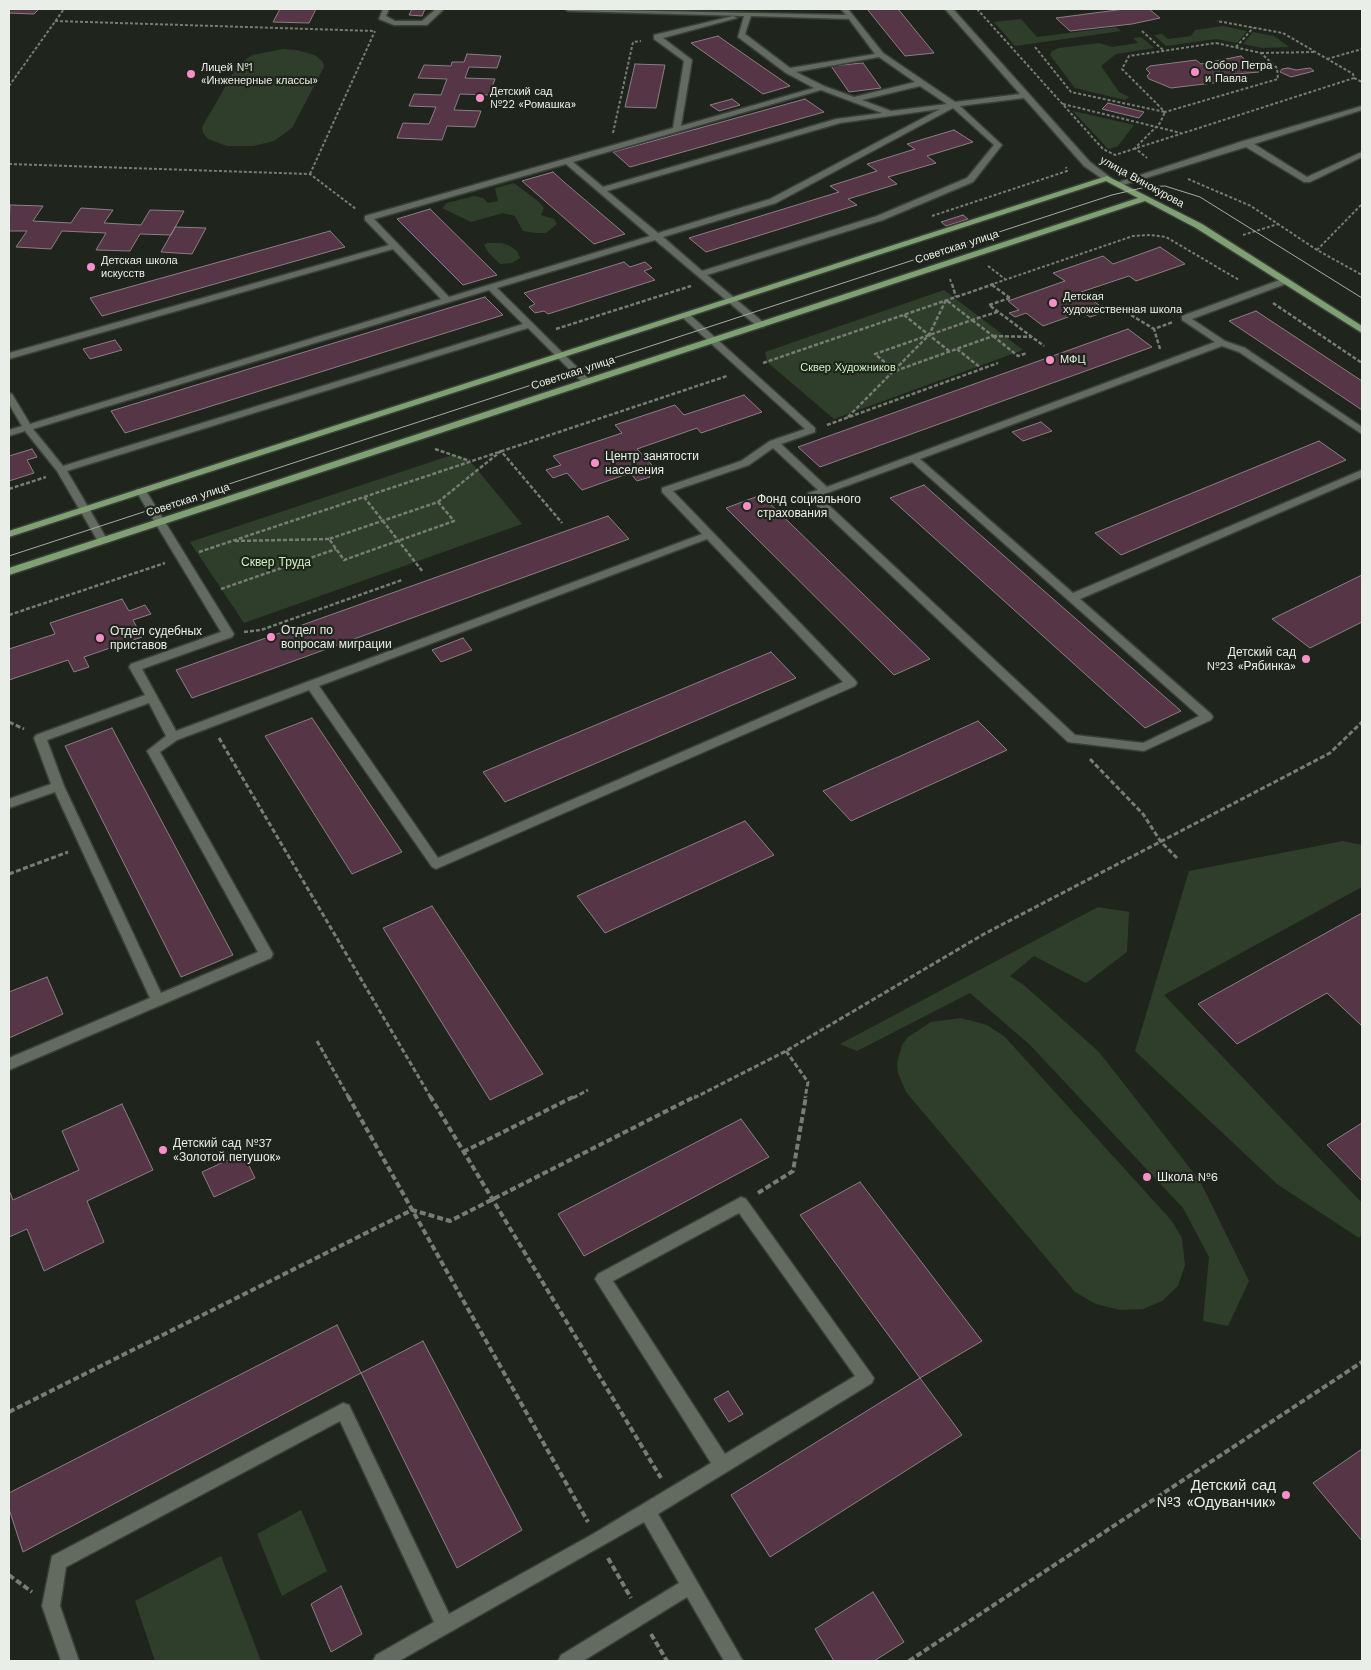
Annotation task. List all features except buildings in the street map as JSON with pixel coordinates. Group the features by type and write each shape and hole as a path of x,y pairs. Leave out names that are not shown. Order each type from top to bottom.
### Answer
{"main road":[{"name":"улица Винокурова","path":"1107,178 1199,226 1362,330"},
{"name":"Советская улица","path":"9,534 1107,178"},
{"name":"Советская улица","path":"9,572 1145,198"}],"street":[{"path":"386,9 382,16 394,23 424,23 440,9"},
{"path":"568,9 851,17"},
{"path":"700,274 880,218 970,180 998,145 954,105 880,55 845,9"},
{"name":"улица Винокурова","path":"950,9 1087,164 1107,178"},
{"path":"657,37 753,13"},
{"path":"753,13 741,35 789,71 821,88 889,113"},
{"path":"657,37 688,60 677,129"},
{"path":"789,71 880,55"},
{"path":"853,100 922,83"},
{"path":"446,299 368,218 821,88"},
{"path":"601,190 839,121 1026,94"},
{"path":"9,432 446,299 492,288 774,201 954,105"},
{"path":"1117,184 1246,142 1362,108"},
{"path":"1246,142 1308,180 1362,154"},
{"path":"566,160 760,325"},
{"path":"9,356 396,246"},
{"path":"1285,281 1185,318 1222,343 1242,350 1362,431"},
{"path":"492,288 587,382"},
{"path":"312,685 436,864 851,682 666,490 745,463 774,444 812,430 685,315"},
{"path":"61,470 529,324"},
{"path":"913,458 1207,717 1144,748 1072,739 812,495 1222,343"},
{"path":"9,396 27,427 61,470 103,541"},
{"path":"774,444 825,491"},
{"path":"1072,598 1362,473"},
{"path":"141,492 228,634 135,667 173,737"},
{"path":"9,1064 266,954 153,751 173,737 709,535"},
{"path":"152,697 40,738 58,786 158,1000"},
{"path":"9,804 58,786"},
{"path":"382,1661 599,1540 866,1378 741,1204 603,1279 722,1465"},
{"path":"70,1661 51,1606 58,1562 343,1412 445,1625"},
{"path":"647,1511 734,1661"},
{"path":"567,1661 690,1586"}],"path":[{"path":"9,86 64,9"},
{"path":"977,9 1103,149 1115,155 1362,76"},
{"path":"310,174 382,16"},
{"path":"55,21 375,32"},
{"path":"1216,21 1283,33 1353,74 1354,78 1362,82"},
{"path":"1236,47 1253,28"},
{"path":"1142,32 1164,51"},
{"path":"610,148 633,42 657,37"},
{"path":"1165,112 1122,69 1129,56 1216,43 1261,53 1314,52"},
{"path":"1035,47 1071,92 1165,112 1278,79 1277,68 1261,53"},
{"path":"1326,59 1362,49"},
{"path":"1062,104 1182,133"},
{"path":"1135,148 1157,127 1165,112"},
{"path":"1135,148 1162,170 1251,206 1318,250 1362,275"},
{"path":"9,164 310,174 368,218"},
{"path":"932,216 1067,171"},
{"path":"1318,250 1362,204"},
{"path":"1238,237 1279,224"},
{"path":"9,615 745,370 1133,236 1150,235 1166,237 1193,251 1362,363"},
{"path":"987,266 1006,280"},
{"path":"539,335 708,281"},
{"path":"992,284 1010,298 989,305 1044,346"},
{"path":"946,300 1018,356 1026,353"},
{"path":"848,417 929,335 946,300"},
{"path":"895,371 875,354 998,312"},
{"path":"903,315 949,351"},
{"path":"1132,315 1154,329"},
{"path":"895,371 993,336 1032,337"},
{"path":"957,349 982,369"},
{"path":"812,430 998,363"},
{"path":"430,447 470,461"},
{"path":"231,541 329,539 383,521 438,502 501,451"},
{"path":"501,451 562,523"},
{"path":"9,490 61,470"},
{"path":"364,497 423,572"},
{"path":"329,539 344,560 454,521 438,502"},
{"path":"204,595 336,548"},
{"path":"261,630 402,580"},
{"path":"9,1412 412,1210 450,1221 493,1200 786,1050 984,934 1330,753 1362,722"},
{"path":"210,723 464,1152 672,1496"},
{"path":"1072,739 1143,814 1160,842 1177,858"},
{"path":"9,874 85,845"},
{"path":"317,1041 599,1540"},
{"path":"741,1204 793,1172 808,1082 786,1050"},
{"path":"464,1152 588,1090"},
{"path":"909,1661 1362,1362"}],"green space":[{"path":"1021,19 1037,37 1116,27 1121,31 1015,46 994,22"},
{"path":"1223,26 1247,31 1237,43 1216,39 1166,46 1154,35 1162,34 1168,39 1191,36 1195,30"},
{"path":"1253,32 1274,36 1289,47 1262,48 1243,44"},
{"path":"1141,37 1154,48 1116,54 1101,66 1119,92 1129,97 1125,100 1075,88 1050,55 1052,51 1059,48 1099,43 1112,47 1138,43 1133,38"},
{"path":"283,49 315,55 323,62 324,67 292,128 274,141 253,146 227,146 208,139 203,133 202,127 238,65 252,55"},
{"path":"1073,111 1134,125 1117,147 1108,149"},
{"path":"514,183 539,202 544,208 541,215 554,219 557,224 546,233 536,233 523,231 515,216 503,213 471,222 442,208 447,203 474,196 483,198 488,203 498,201 495,188"},
{"path":"487,243 502,243 510,246 517,251 520,258 512,263 500,264 488,252 484,245"},
{"name":"Сквер Художников","path":"944,290 1023,350 834,419 767,362 765,352"},
{"name":"Сквер Труда","path":"452,455 470,461 522,524 244,623 190,542"},
{"path":"1343,841 1362,845 1362,887 1164,995 1362,1203 1362,1234 1359,1238 1277,1184 1135,1051 1189,871"},
{"path":"1098,907 1129,912 1127,952 1086,983 1034,956 1010,976 1025,986 1099,1052 1200,1181 1249,1281 1228,1326 1203,1321 1209,1257 1183,1208 1030,1045 970,993 857,1051 840,1044"},
{"path":"961,1018 987,1025 1005,1037 1171,1220 1182,1238 1185,1265 1178,1286 1162,1301 1143,1309 1120,1310 1096,1304 1075,1292 906,1092 898,1073 897,1063 902,1045 908,1037 931,1022"},
{"path":"301,1510 327,1571 282,1596 257,1534"},
{"path":"221,1556 261,1661 155,1661 135,1601"}],"tram line":[{"path":"9,556 1112,195 1146,187 1165,186 1200,197 1362,298"}],"place":[{"name":"Собор Петра и Павла","path":"1195,72"},
{"name":"Лицей №1 «Инженерные классы»","path":"191,74"},
{"name":"Детский сад №22 «Ромашка»","path":"480,98"},
{"name":"Детская школа искусств","path":"91,267"},
{"name":"Детская художественная школа","path":"1053,303"},
{"name":"МФЦ","path":"1050,360"},
{"name":"Центр занятости населения","path":"595,463"},
{"name":"Фонд социального страхования","path":"747,506"},
{"name":"Отдел по вопросам миграции","path":"271,637"},
{"name":"Отдел судебных приставов","path":"100,638"},
{"name":"Детский сад №23 «Рябинка»","path":"1306,659"},
{"name":"Детский сад №37 «Золотой петушок»","path":"163,1150"},
{"name":"Школа №6","path":"1147,1177"},
{"name":"Детский сад №3 «Одуванчик»","path":"1286,1495"}]}
